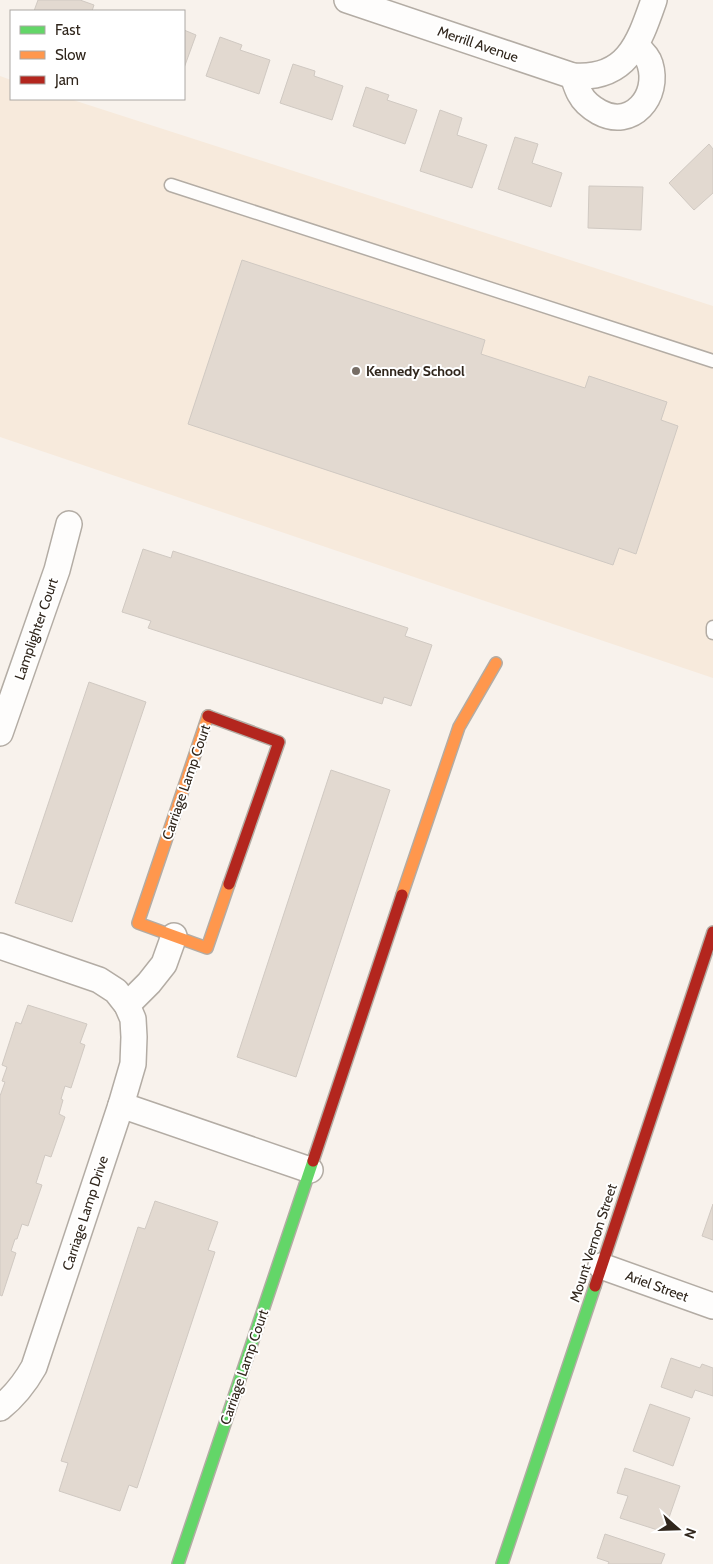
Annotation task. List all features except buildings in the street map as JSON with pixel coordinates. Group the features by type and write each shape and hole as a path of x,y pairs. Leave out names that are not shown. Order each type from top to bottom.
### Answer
{"street":[{"name":"Merrill Avenue","path":"347,0 573,76 599,75 610,70 629,55 636,46"},
{"path":"573,76 580,96 592,109 605,116 618,117 632,114 644,106 650,94 652,80 650,63 644,53 636,46 654,0"},
{"name":"Lamplighter Court","path":"0,733 57,570 69,524"},
{"name":"Carriage Lamp Court","path":"178,1564 459,727 496,662"},
{"name":"Carriage Lamp Court","path":"208,716 279,742 207,948 174,936 138,923 208,716"},
{"name":"Mount Vernon Street","path":"502,1564 713,932"},
{"path":"0,946 99,980 116,991 127,1005 149,983 164,964 174,936"},
{"name":"Carriage Lamp Drive","path":"0,1408 23,1385 34,1367 121,1105 133,1064 133,1019 127,1005"},
{"path":"121,1105 310,1170"},
{"name":"Ariel Street","path":"601,1266 713,1306"}],"lane":[{"path":"171,185 713,361"},
{"path":"713,627 713,633"}],"shaded area":[{"name":"Kennedy School","path":"0,76 10,80 10,100 73,100 713,306 713,678 0,437"}],"traffic: fast":[{"path":"178,1564 313,1161"},
{"path":"502,1564 595,1286"}],"traffic: slow":[{"path":"402,895 459,727 496,663"},
{"path":"208,716 138,923 207,948 229,884"}],"traffic: jam":[{"path":"208,716 279,742 229,884"},
{"path":"313,1161 402,895"},
{"path":"595,1286 713,932"}],"place":[{"name":"Kennedy School","path":"356,371"}]}
